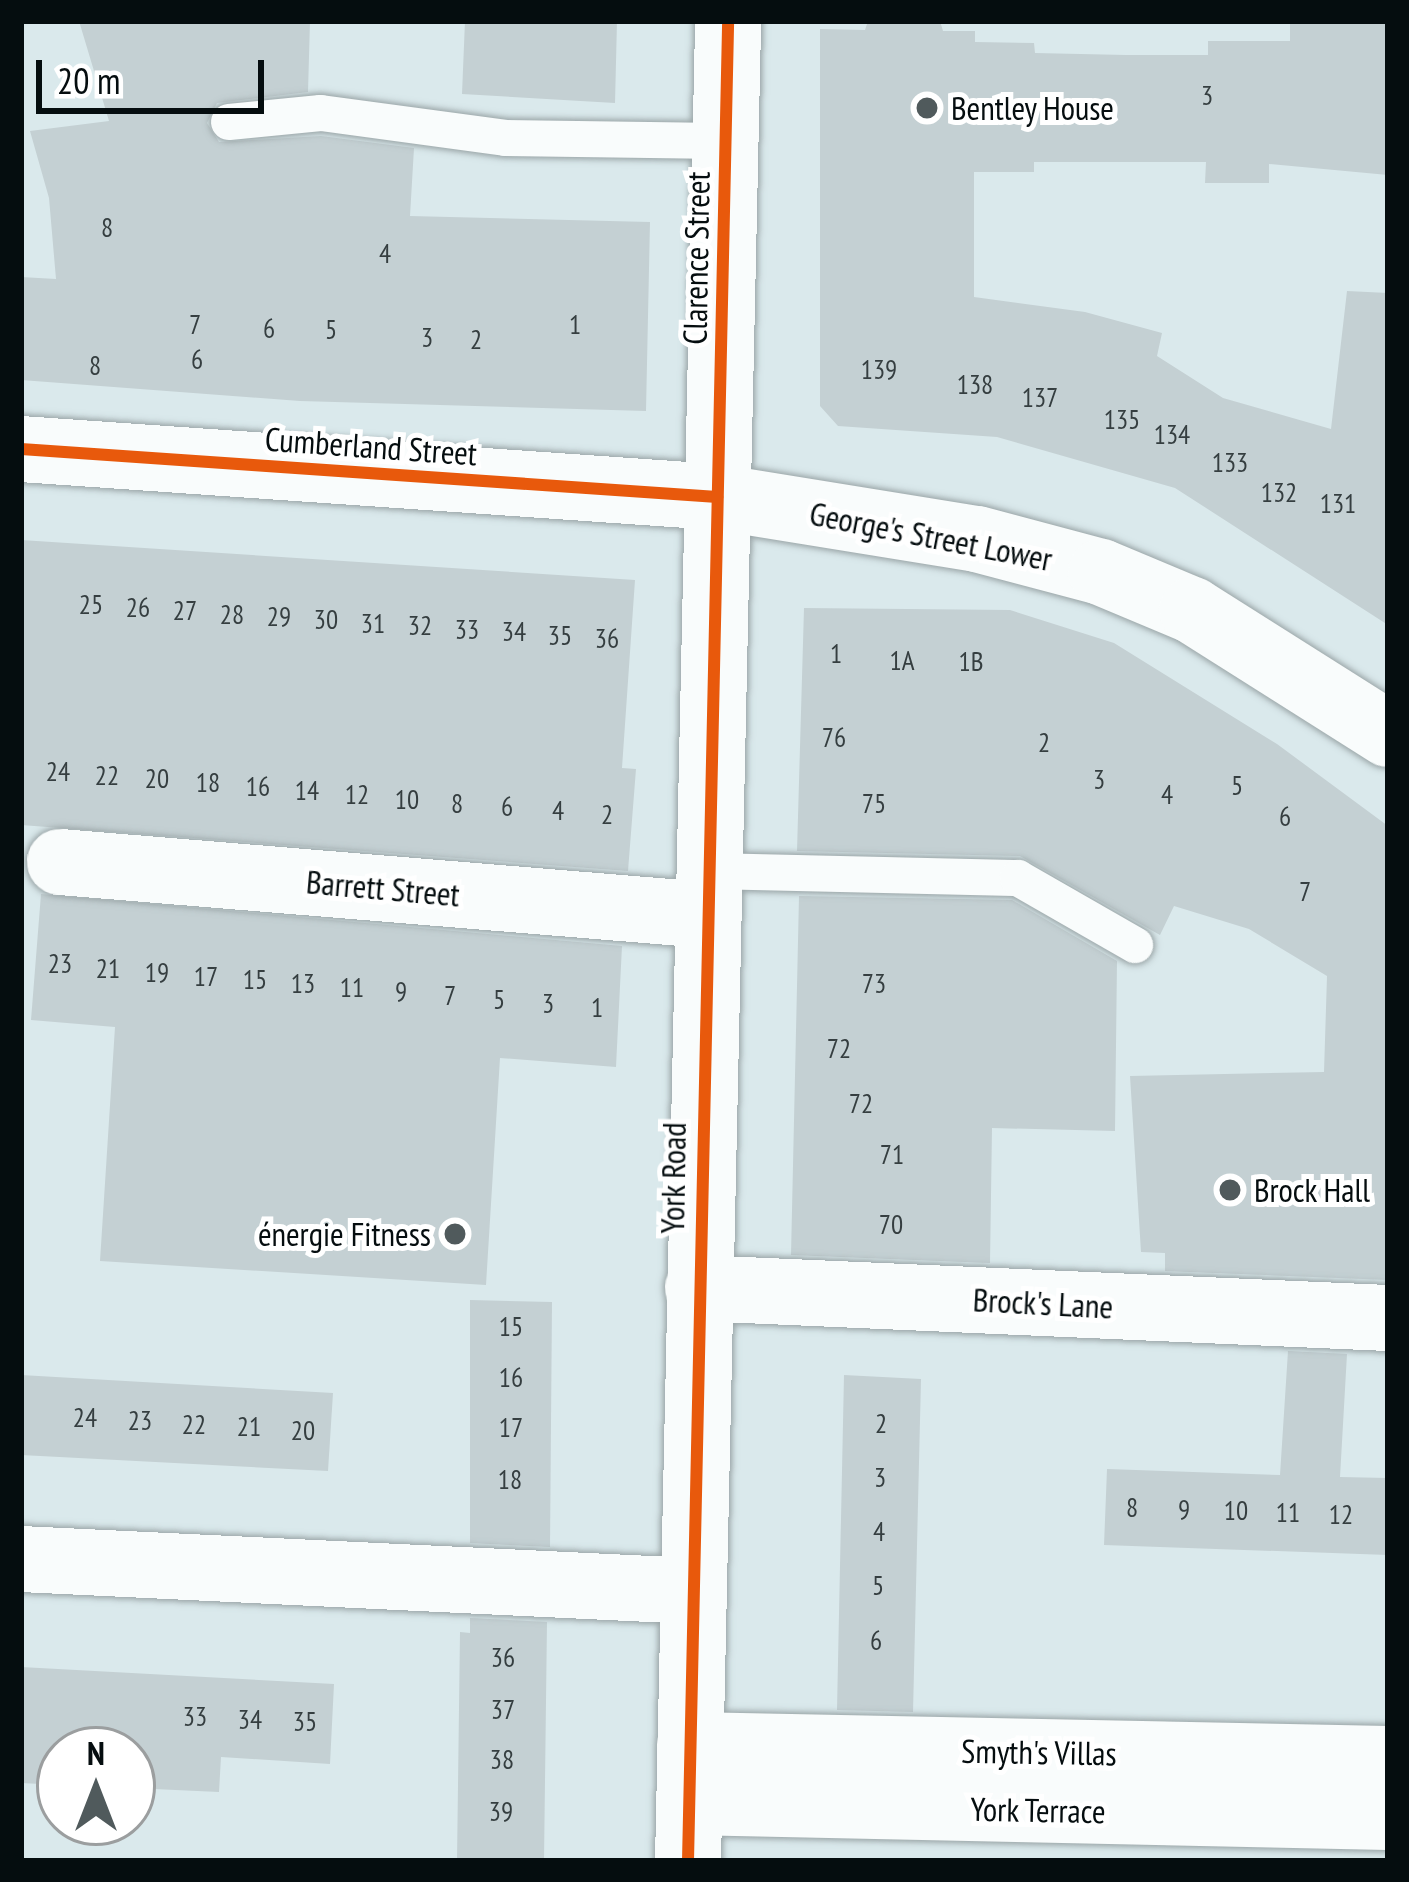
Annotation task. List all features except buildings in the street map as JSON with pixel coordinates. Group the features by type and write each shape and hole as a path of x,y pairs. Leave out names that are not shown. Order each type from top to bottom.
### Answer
{"street":[{"name":"Clarence Street","path":"717,497 728,21"},
{"name":"Cumberland Street","path":"21,449 717,497"},
{"name":"George's Street Lower","path":"717,497 977,539 1101,572 1192,610 1388,734"},
{"name":"York Road","path":"689,1803 717,497"},
{"name":"Barrett Street","path":"59,862 706,893"},
{"name":"Brock's Lane","path":"698,1288 1388,1318"},
{"path":"21,1559 691,1591"},
{"name":"Smyth's Villas","path":"689,1803 1388,1759"},
{"name":"York Terrace","path":"689,1803 1388,1817"}],"lane":[{"path":"229,122 322,113 505,138 725,141"},
{"path":"706,893 1018,878 1135,946"}],"cycle path":[{"path":"688,1861 728,21"},
{"path":"21,449 717,497"}],"place":[{"name":"Bentley House","path":"927,108"},
{"name":"Brock Hall","path":"1230,1190"},
{"name":"énergie Fitness","path":"455,1234"}]}
